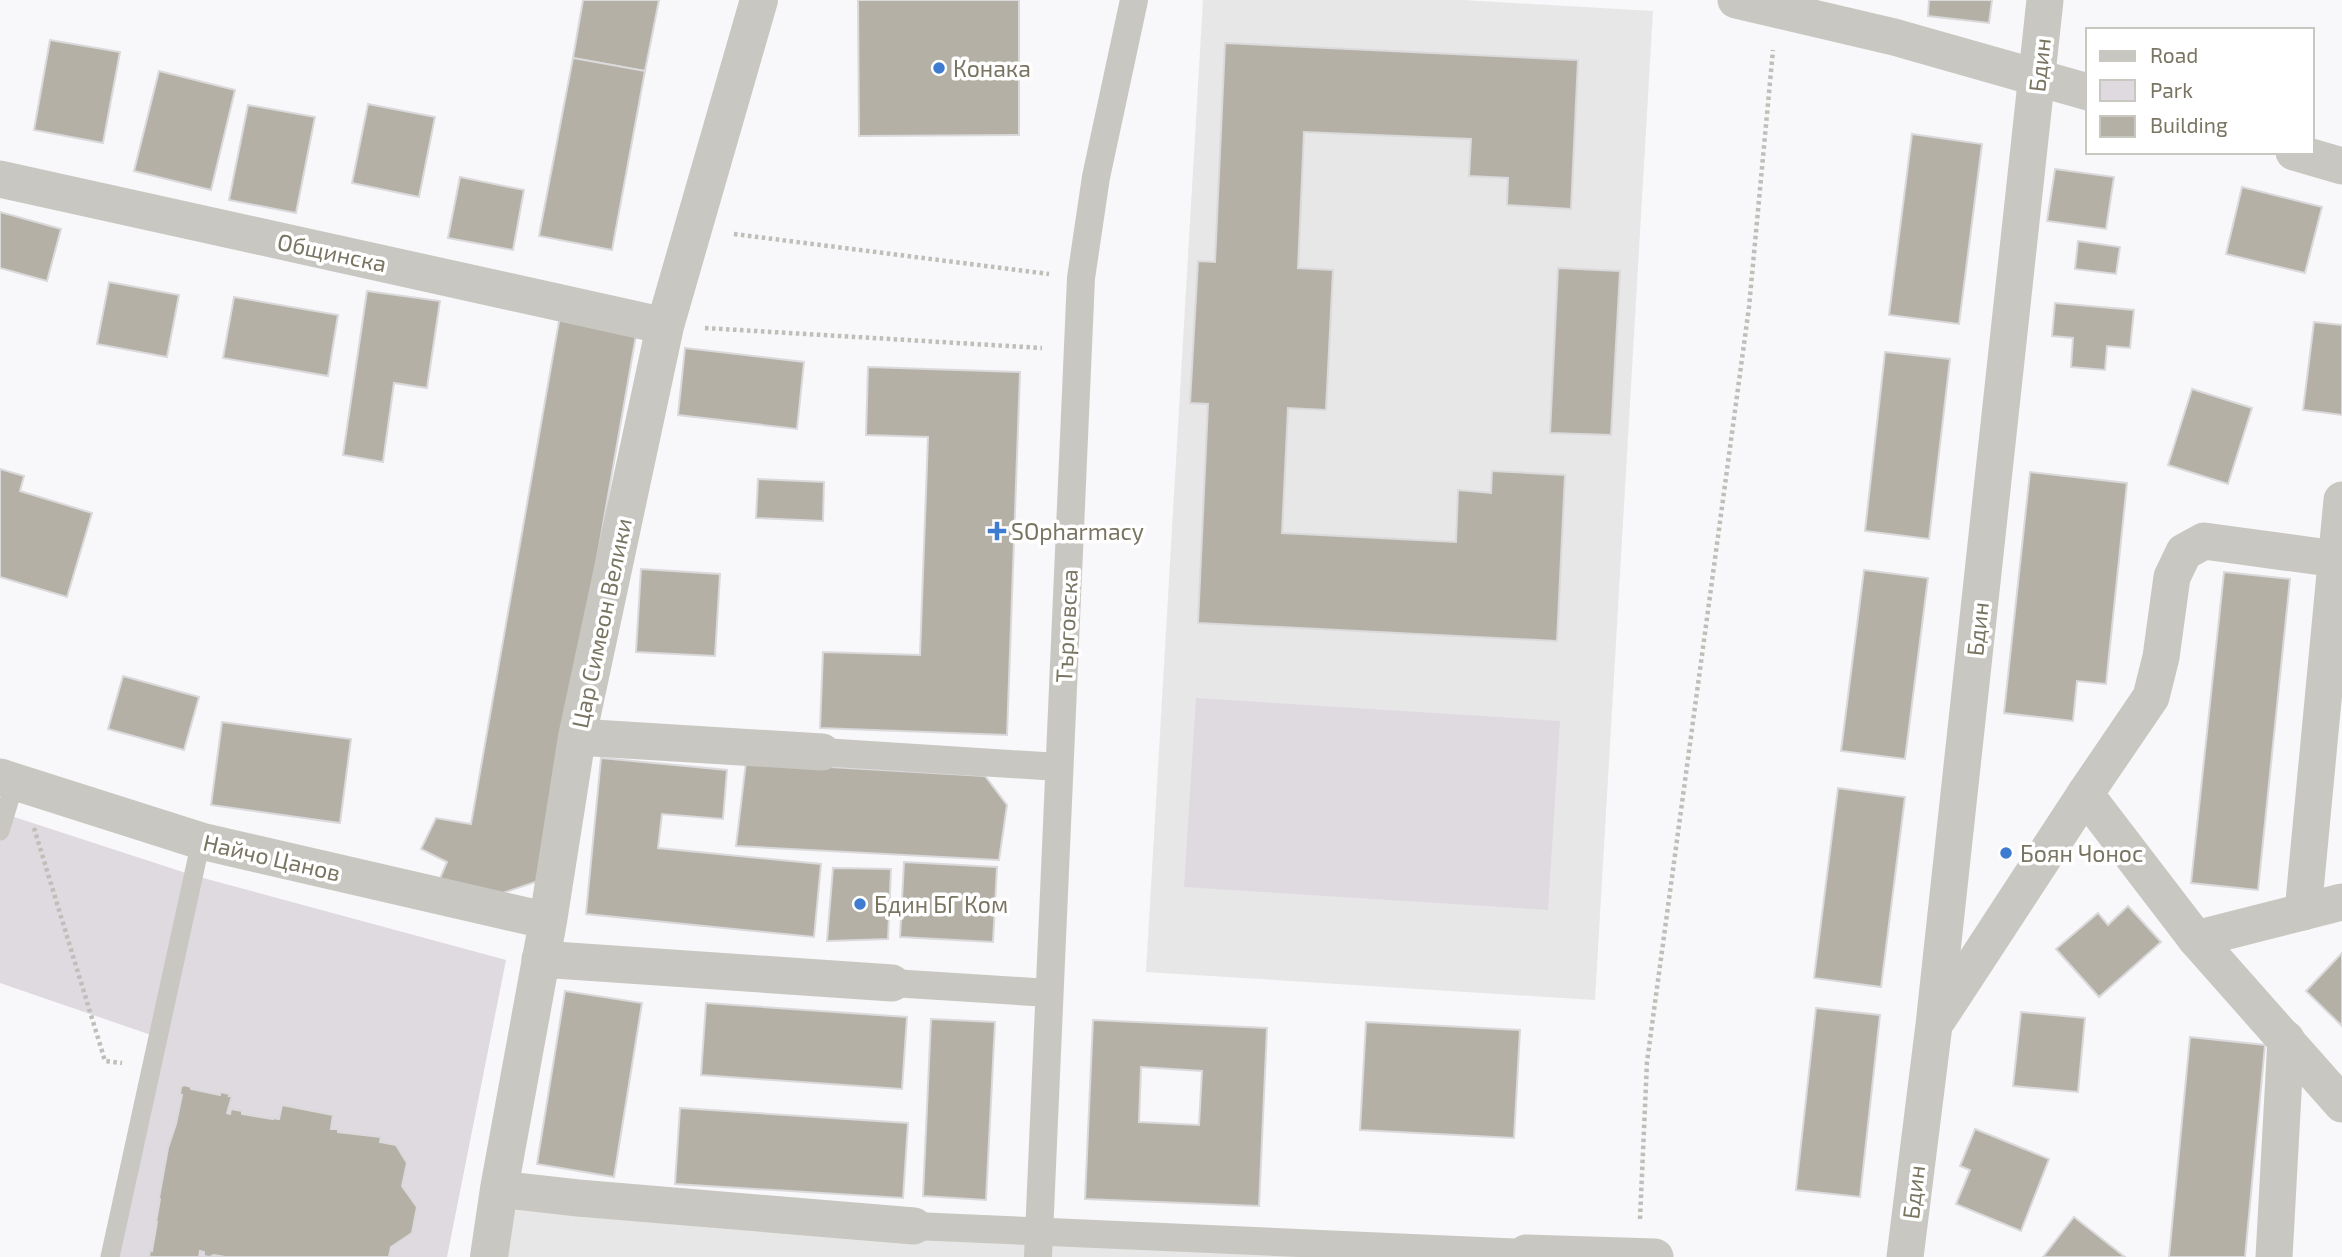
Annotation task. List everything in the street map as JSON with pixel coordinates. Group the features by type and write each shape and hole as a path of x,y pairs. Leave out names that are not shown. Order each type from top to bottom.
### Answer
{"street":[{"name":"Цар Симеон Велики","path":"489,1257 577,737 665,326 759,0"},
{"name":"Търговска","path":"1038,1245 1081,278 1096,177 1134,0"},
{"path":"1736,0 1894,37 2086,91"},
{"name":"Бдин","path":"1905,1257 1934,1025 2045,0"},
{"path":"2301,154 2342,166"},
{"name":"Общинска","path":"0,179 665,326"},
{"path":"2303,912 2342,500"},
{"path":"1934,1025 2151,697 2161,657 2172,577 2184,552 2204,541 2336,559"},
{"path":"577,737 1059,767"},
{"name":"Найчо Цанов","path":"7,780 201,841 548,920"},
{"path":"2085,794 2196,939 2342,1104"},
{"path":"2196,939 2342,902"},
{"path":"540,959 1049,993"},
{"path":"2274,1257 2286,1039"},
{"path":"499,1189 914,1226 1038,1245 1655,1257"}],"lane":[{"path":"0,831 7,780"},
{"path":"110,1257 201,841"}],"path":[{"path":"1639,1256 1647,1062 1749,307 1776,9"},
{"path":"693,228 1081,278"},
{"path":"665,326 1078,350"},
{"path":"7,780 32,823 105,1061 152,1068"}],"shaded area":[{"path":"1203,0 1463,0 1653,11 1595,1000 1146,972"},
{"path":"499,1189 1526,1257 489,1257"}],"green space":[{"path":"1196,698 1560,721 1548,910 1184,887"},
{"path":"5,814 192,875 506,960 447,1257 118,1257 157,1037 0,983 0,831"}],"building":[{"path":"583,0 659,0 645,71 573,58"},
{"name":"Конака","path":"858,0 1019,0 1019,135 859,136"},
{"path":"1929,0 1992,0 1989,23 1928,16"},
{"path":"50,40 120,52 103,143 34,130"},
{"path":"1225,43 1578,60 1571,209 1507,205 1508,178 1469,176 1471,139 1304,132 1298,268 1333,270 1326,410 1288,408 1282,533 1456,542 1458,490 1491,493 1492,471 1565,475 1557,641 1198,623 1208,404 1190,403 1198,261 1215,262"},
{"path":"573,58 645,71 612,250 539,236"},
{"path":"159,71 235,90 211,190 134,171"},
{"path":"368,104 435,117 419,197 352,183"},
{"path":"248,105 315,117 296,213 229,200"},
{"path":"1912,134 1982,144 1959,324 1889,315"},
{"path":"2055,169 2114,177 2106,229 2047,221"},
{"path":"460,177 524,190 513,250 448,238"},
{"path":"2242,187 2322,207 2305,273 2226,254"},
{"path":"0,212 61,229 47,281 0,268"},
{"path":"2078,241 2120,247 2116,274 2075,269"},
{"path":"1558,268 1620,271 1611,435 1550,433"},
{"path":"109,282 179,295 167,357 97,344"},
{"path":"367,291 440,301 427,388 394,383 383,462 343,455"},
{"path":"234,297 338,315 328,376 223,358"},
{"path":"2055,303 2134,310 2130,348 2107,346 2105,370 2071,367 2073,338 2052,336"},
{"path":"561,310 638,324 541,880 491,897 438,883 447,862 421,849 436,818 471,824"},
{"path":"2314,322 2342,325 2342,415 2303,410"},
{"path":"685,348 804,362 797,429 678,415"},
{"path":"1885,352 1950,359 1929,539 1865,531"},
{"path":"868,367 1020,372 1007,735 820,728 823,652 920,655 928,437 866,435"},
{"path":"2192,389 2252,408 2228,484 2168,465"},
{"path":"0,469 24,476 20,491 92,513 67,597 0,577"},
{"path":"2030,472 2127,483 2106,684 2077,681 2073,721 2004,713"},
{"path":"758,479 824,482 823,521 756,518"},
{"path":"641,569 720,574 715,656 636,652"},
{"path":"1864,570 1928,578 1905,759 1841,751"},
{"path":"2224,572 2290,579 2258,890 2191,883"},
{"path":"123,676 199,697 184,750 108,729"},
{"path":"222,722 351,739 340,823 211,805"},
{"path":"601,758 727,770 723,819 662,814 658,848 821,864 814,937 586,914"},
{"path":"746,762 985,776 1007,805 999,860 736,846"},
{"path":"1838,788 1905,797 1881,987 1814,978"},
{"path":"904,862 997,867 993,942 900,937"},
{"name":"Бдин БГ Ком","path":"833,868 891,869 888,939 827,941"},
{"path":"2128,906 2161,942 2099,997 2056,949 2098,913 2108,925"},
{"path":"2342,953 2342,1026 2306,991"},
{"path":"565,991 642,1003 614,1177 537,1164"},
{"path":"706,1003 907,1017 902,1089 701,1075"},
{"path":"1816,1008 1880,1015 1860,1197 1796,1190"},
{"path":"2021,1012 2085,1018 2078,1092 2013,1086"},
{"path":"931,1019 995,1022 986,1200 923,1196"},
{"path":"1093,1020 1267,1028 1259,1206 1085,1199","holes":["1141,1067 1202,1071 1199,1125 1139,1122"]},
{"path":"1366,1022 1520,1030 1514,1138 1360,1130"},
{"path":"2190,1037 2265,1045 2245,1257 2169,1257"},
{"path":"184,1085 220,1095 220,1092 230,1094 229,1096 232,1096 227,1113 230,1114 231,1109 242,1111 242,1114 279,1119 282,1105 333,1115 331,1129 381,1137 380,1142 396,1145 407,1163 402,1186 417,1207 412,1233 391,1247 389,1257 210,1257 204,1256 204,1252 200,1251 199,1257 149,1257 168,1148 176,1124 181,1087"},
{"path":"680,1108 908,1123 903,1198 675,1184"},
{"path":"1975,1129 2049,1159 2021,1231 1956,1204 1970,1170 1960,1166"},
{"path":"2074,1217 2125,1257 2043,1257"}],"place":[{"name":"Конака","path":"939,68"},
{"name":"SOpharmacy","path":"997,531"},
{"name":"Боян Чонос","path":"2006,853"},
{"name":"Бдин БГ Ком","path":"860,904"}]}
